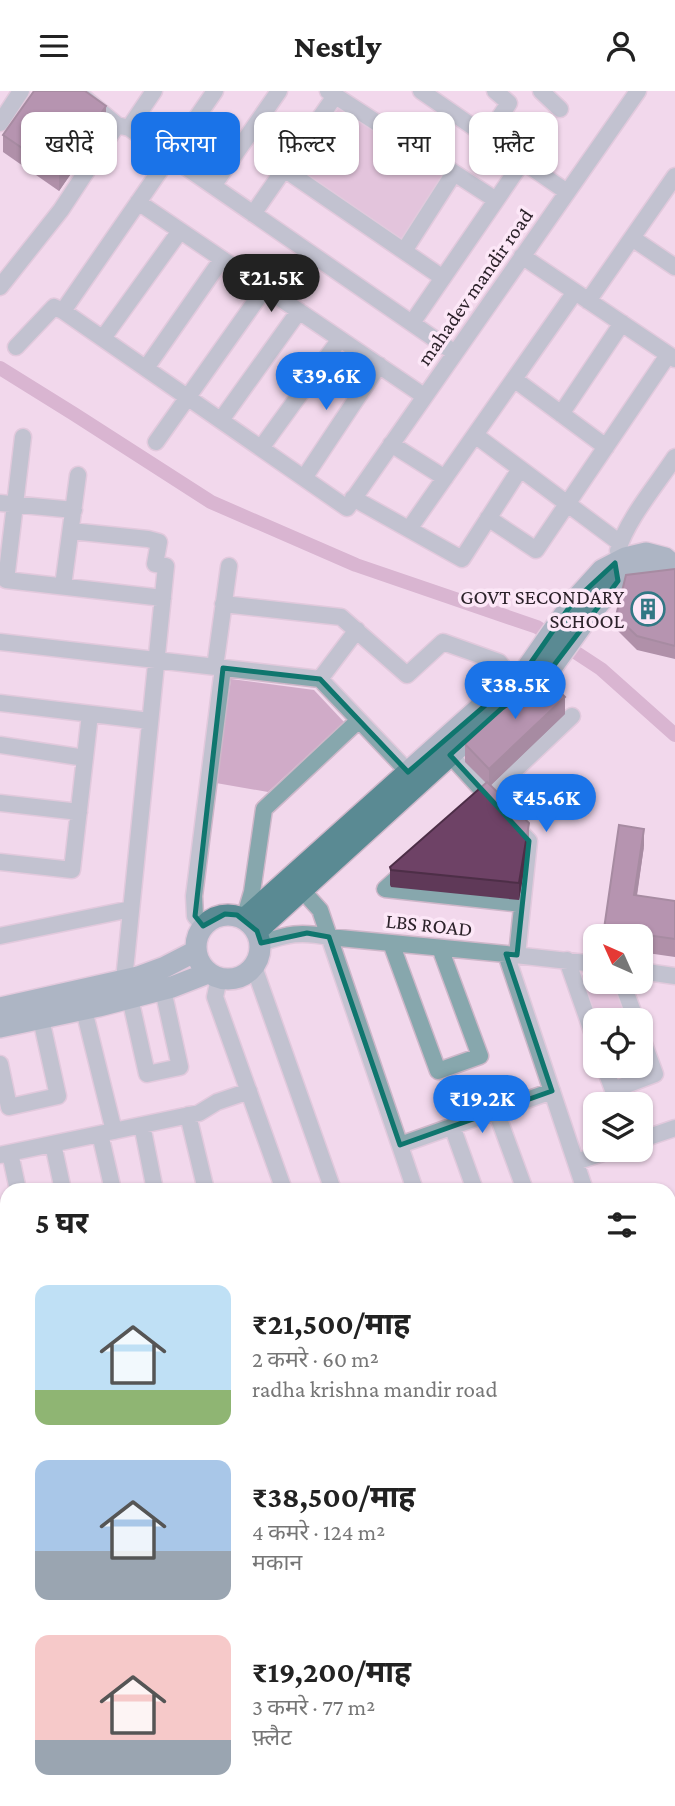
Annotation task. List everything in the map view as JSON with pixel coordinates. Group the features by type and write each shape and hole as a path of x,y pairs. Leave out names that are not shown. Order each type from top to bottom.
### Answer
{"street":[{"path":"0,123 21,91"},
{"path":"0,287 61,210 122,126 154,91"},
{"path":"200,112 215,91"},
{"path":"213,186 278,91"},
{"path":"421,91 469,124"},
{"path":"495,91 509,103 503,112"},
{"path":"541,91 559,109"},
{"name":"mahadev mandir road","path":"350,503 637,91"},
{"path":"319,112 331,93 373,120"},
{"path":"85,94 131,132"},
{"path":"455,174 496,200"},
{"path":"63,311 156,175"},
{"path":"197,175 455,353"},
{"path":"253,214 280,175"},
{"path":"293,175 443,278"},
{"path":"404,251 453,175"},
{"path":"412,323 513,175"},
{"path":"543,175 567,192"},
{"path":"409,529 514,379 632,238 675,177"},
{"path":"138,202 424,396"},
{"path":"103,338 180,231"},
{"path":"632,238 675,267"},
{"path":"488,518 536,550 606,447 672,357 522,256"},
{"path":"146,368 222,259"},
{"path":"156,442 265,288"},
{"path":"16,347 54,307 63,311 304,478 350,503 409,529 462,559 520,469"},
{"path":"221,420 299,311"},
{"path":"561,414 621,323"},
{"path":"261,448 340,339"},
{"path":"304,478 379,365"},
{"path":"514,379 606,447"},
{"path":"475,435 567,504 629,574 674,565"},
{"path":"23,437 7,504 6,580 163,598"},
{"path":"391,444 444,478"},
{"path":"254,931 414,778 450,755 502,708 582,608 602,570 617,563 636,515 667,481 675,457"},
{"path":"63,586 78,475"},
{"path":"7,504 74,510"},
{"path":"71,531 159,542 155,564 166,566 131,909 127,989 147,1074 180,1067 163,990"},
{"path":"203,926 195,916 194,896 229,566"},
{"path":"223,604 341,617 407,675 443,642 499,662 526,677"},
{"path":"320,679 357,630"},
{"path":"0,642 320,679 414,778"},
{"path":"254,931 302,890 496,693 526,677"},
{"path":"0,703 149,721"},
{"path":"0,862 72,870 90,714"},
{"path":"468,814 572,716"},
{"path":"254,931 237,915 225,914 213,918 203,926 197,938 195,951 199,963 213,975 232,980 244,976 254,967 260,956 254,931 252,892 264,809 359,720"},
{"path":"0,745 85,758"},
{"path":"450,755 529,841 522,904 511,954 583,1183"},
{"path":"0,803 79,812"},
{"path":"419,858 385,889 522,904"},
{"path":"302,890 320,911 413,1183"},
{"path":"0,936 131,909"},
{"name":"LBS ROAD","path":"254,931 282,936 307,933 583,962"},
{"path":"391,943 438,1072 480,1056 440,948"},
{"path":"0,1027 84,1010 195,951"},
{"path":"567,960 584,1008"},
{"path":"254,967 331,1183"},
{"path":"653,973 675,976"},
{"path":"0,1008 127,989 163,990 213,975"},
{"path":"213,975 215,997 282,1183"},
{"path":"84,1010 107,1132 112,1183"},
{"path":"0,1064 9,1107 58,1096 41,1019"},
{"path":"608,1078 613,1090 644,1078"},
{"path":"15,1183 5,1154 199,1113 249,1091"},
{"path":"400,1145 552,1091"},
{"path":"496,1111 522,1183"},
{"path":"188,1115 204,1183"},
{"path":"142,1125 154,1183"},
{"path":"452,1126 472,1183"},
{"path":"653,1136 675,1128"},
{"path":"52,1144 61,1183"},
{"path":"576,1162 583,1160"}],"highlighted area":[{"path":"615,563 618,581 542,681 502,708 450,755 529,841 517,955 506,954 552,1091 400,1145 329,937 307,933 261,943 257,931 237,915 225,914 203,926 195,916 223,668 320,679 408,772 525,671 573,602"}],"shaded area":[{"path":"359,120 373,130 373,175 444,177 402,240 306,175 359,175"},
{"path":"231,679 314,690 344,722 268,792 216,783"},
{"path":"587,994 619,994 625,1008 592,1008"}],"building":[{"path":"34,91 85,91 106,106 102,112 21,112 21,147 3,135"},
{"name":"GOVT SECONDARY SCHOOL","path":"675,569 675,646 637,636 616,616 626,575"},
{"path":"541,672 565,697 489,769 465,744"},
{"path":"487,782 529,823 519,883 391,870 390,867"},
{"path":"619,825 644,829 634,895 675,901 675,939 653,936 653,924 605,924"}],"waterway":[{"path":"0,368 211,502 356,565 537,627 601,669 675,735"}],"place":[{"name":"GOVT SECONDARY SCHOOL","path":"648,609"}]}
